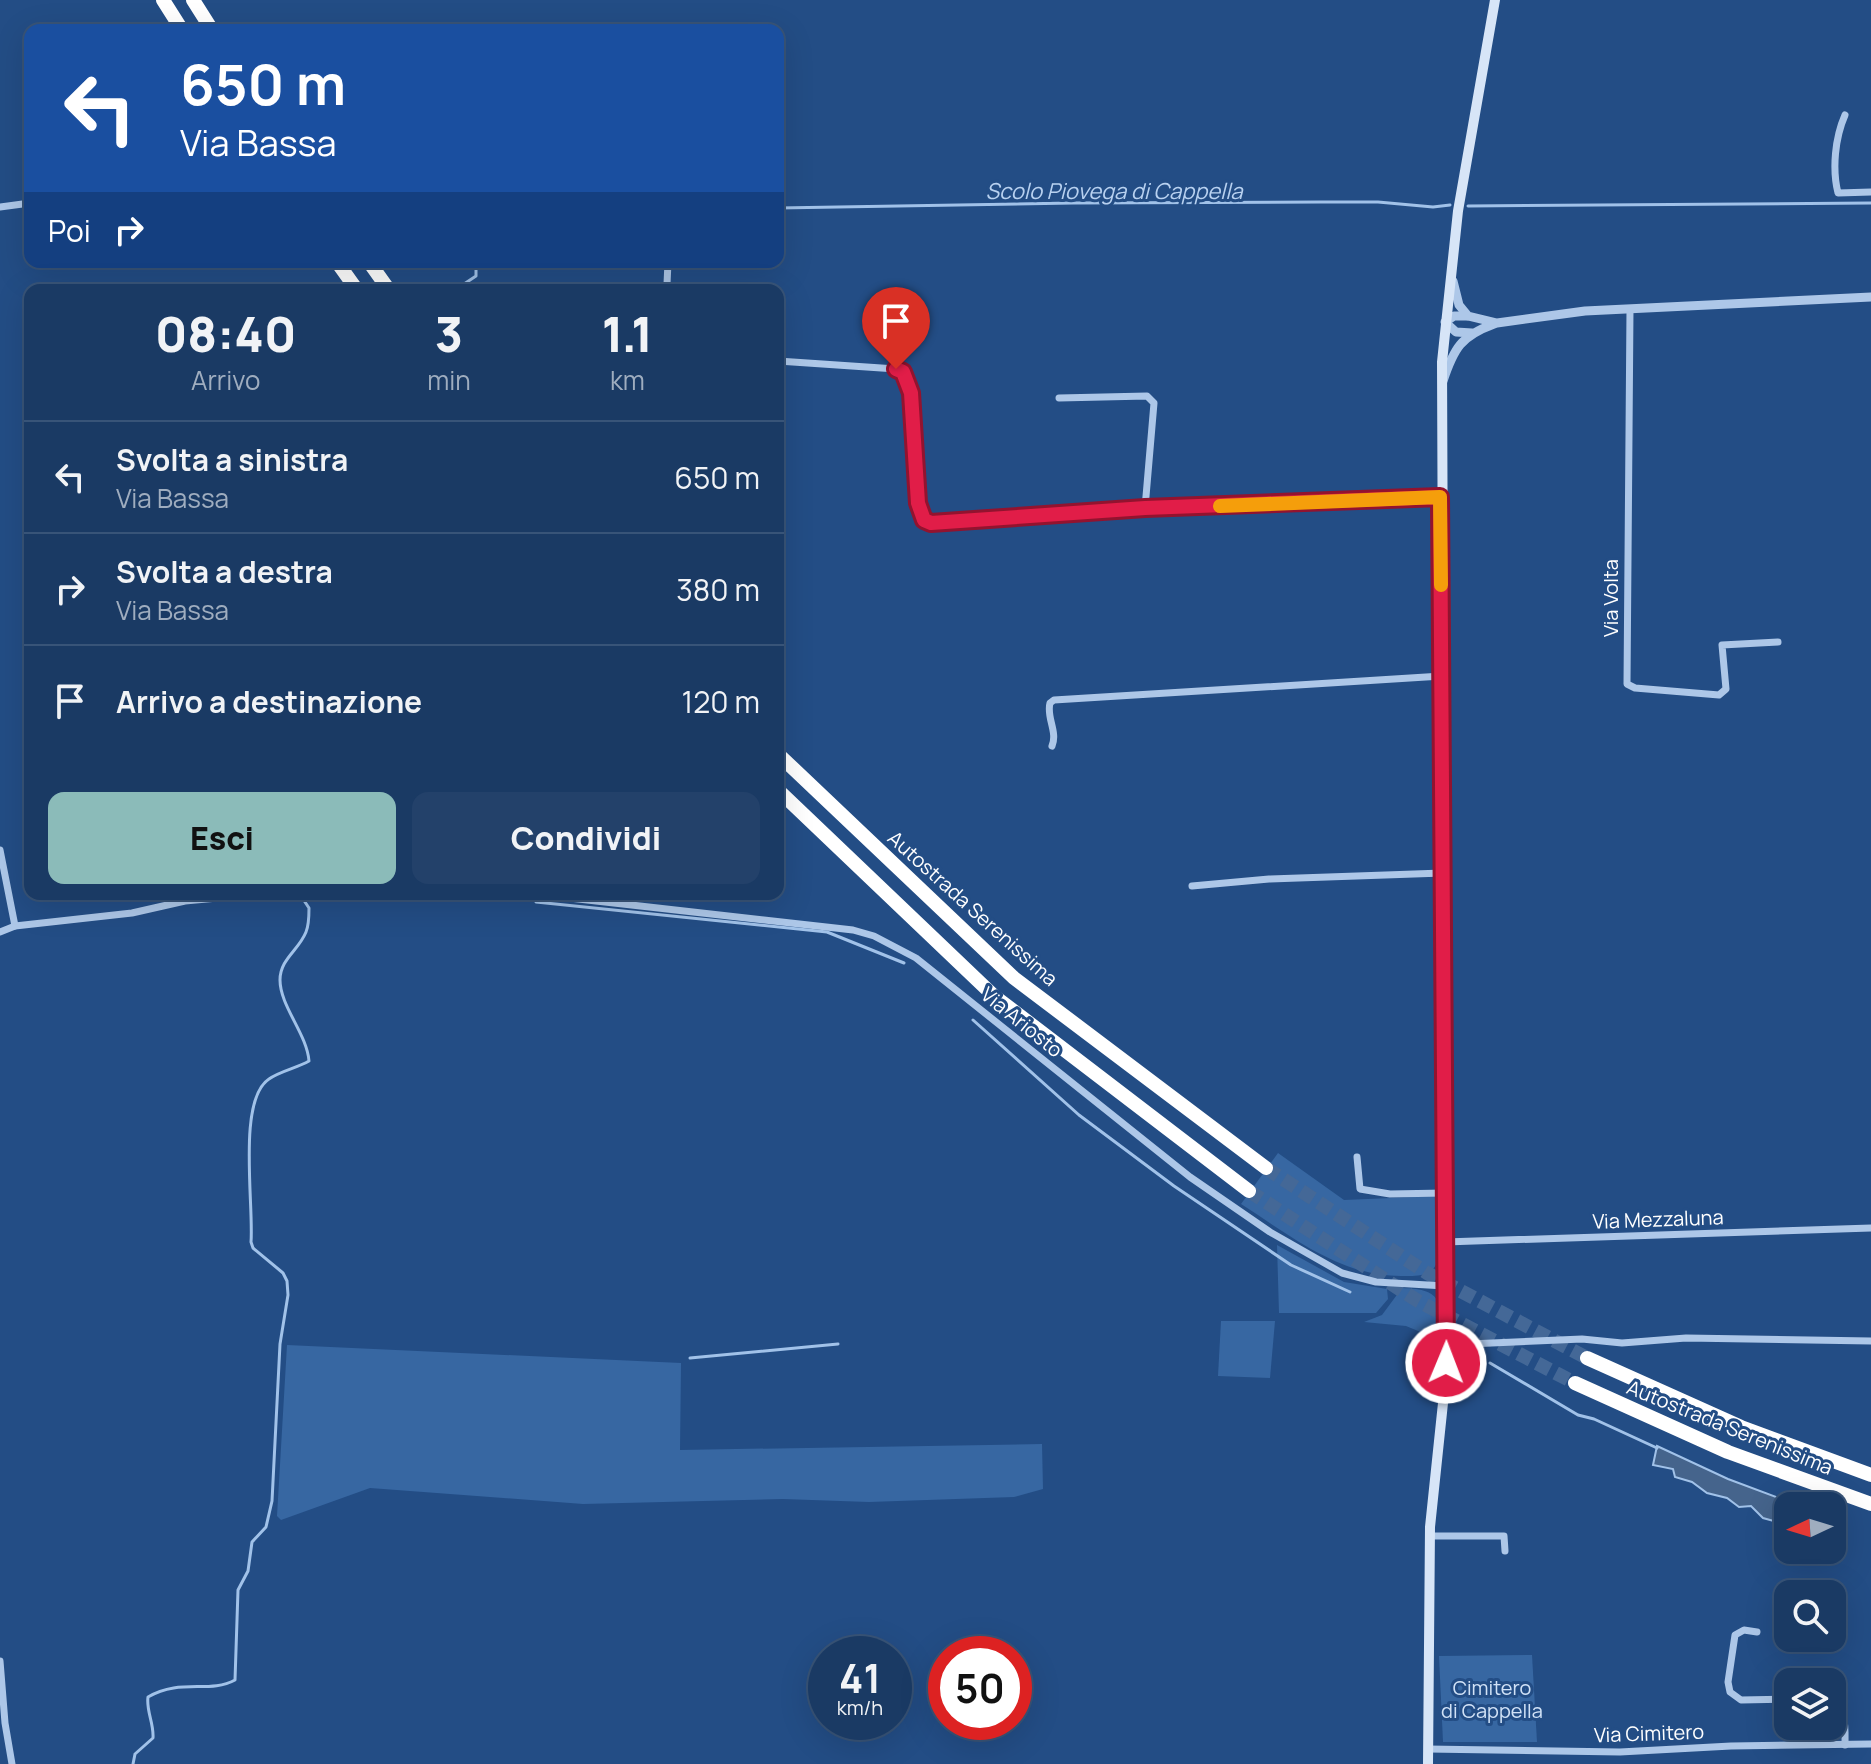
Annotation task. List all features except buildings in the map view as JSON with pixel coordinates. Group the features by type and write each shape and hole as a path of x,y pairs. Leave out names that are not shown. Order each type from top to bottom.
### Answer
{"highway":[{"path":"163,0 178,24"},
{"path":"193,0 208,24"},
{"name":"Autostrada Serenissima","path":"784,760 1014,978 1266,1168"},
{"path":"784,796 994,996 1249,1191"},
{"name":"Autostrada Serenissima","path":"1587,1358 1741,1427 1871,1475"},
{"name":"Autostrada Serenissima","path":"1575,1383 1728,1452 1871,1504"}],"main road":[{"path":"1428,1764 1430,1536 1446,1345 1441,387 1459,198 1495,0"}],"street":[{"path":"1845,115 1837,142 1838,193 1871,192"},
{"path":"0,207 24,204"},
{"path":"1451,260 1456,297 1468,316"},
{"path":"1497,323 1472,333 1456,332 1445,322 1454,316 1497,323 1572,313 1871,297"},
{"name":"Via Volta","path":"1630,309 1627,684 1635,688 1719,695 1726,689 1722,645 1778,642"},
{"path":"1441,387 1452,356 1472,333"},
{"path":"784,361 903,372 911,393 918,503 924,520 943,523 1145,508 1440,497"},
{"path":"1059,398 1151,398 1154,403 1145,508"},
{"path":"1052,746 1054,736 1048,710 1054,700 1442,676"},
{"path":"0,850 15,926"},
{"path":"1192,886 1269,879 1443,873"},
{"path":"0,932 15,926 132,913 196,900"},
{"name":"Via Ariosto","path":"591,900 800,922 874,936 916,958 1190,1177 1270,1232 1342,1273 1376,1282 1445,1286"},
{"path":"1357,1157 1360,1189 1390,1194 1445,1193"},
{"name":"Via Mezzaluna","path":"1445,1242 1871,1228"},
{"path":"1446,1345 1582,1339 1622,1343 1686,1338 1871,1341"},
{"path":"1430,1536 1504,1536 1505,1551"},
{"path":"1757,1632 1744,1630 1735,1635 1728,1682 1730,1692 1741,1700 1774,1699"},
{"path":"0,1661 6,1738 12,1764"},
{"path":"1845,1740 1845,1745"},
{"name":"Via Cimitero","path":"1428,1749 1620,1752 1731,1746 1871,1744"}],"green space":[{"path":"1278,1153 1344,1200 1439,1196 1440,1246 1433,1269 1423,1275 1411,1276 1380,1275 1359,1270 1298,1241 1241,1204"},
{"path":"1277,1245 1344,1282 1387,1289 1388,1299 1376,1313 1279,1313"},
{"path":"1402,1288 1426,1291 1438,1301 1440,1340 1406,1326 1364,1322 1382,1315"},
{"path":"1221,1321 1275,1321 1270,1378 1218,1376"},
{"path":"287,1345 681,1363 680,1450 1042,1444 1043,1489 1014,1497 869,1502 783,1499 583,1504 370,1488 281,1520 277,1516"},
{"name":"Cimitero di Cappella","path":"1532,1655 1537,1742 1443,1742 1439,1656"}],"shaded area":[{"path":"1657,1446 1774,1496 1774,1521 1763,1518 1751,1506 1739,1507 1727,1498 1707,1493 1692,1482 1675,1477 1673,1469 1653,1465"}],"waterway":[{"name":"Scolo Piovega di Cappella","path":"784,208 1073,203 1378,202 1433,207 1450,205"},
{"name":"Scolo Piovega di Cappella","path":"1468,206 1871,203"},
{"name":"Scolo Piovega di Cappella","path":"464,284 476,276 476,268"},
{"name":"Scolo Piovega di Cappella","path":"133,1764 135,1754 153,1738 148,1697 172,1688 215,1686 235,1680 238,1590 248,1571 252,1542 266,1527 272,1501 280,1344 288,1295 283,1273 253,1248 251,1242 250,1130 259,1091 269,1079 309,1061 304,1041 284,1000 280,980 286,960 307,929 309,908 305,902"},
{"path":"536,902 827,932 904,963"},
{"path":"973,1020 1079,1115 1174,1186 1291,1265 1350,1292"},
{"path":"1432,1340 1439,1344"},
{"path":"690,1358 838,1344"},
{"path":"1490,1363 1578,1415 1594,1419 1657,1448"}],"tunnel":[{"path":"1266,1168 1427,1273 1587,1358"},
{"path":"1249,1191 1418,1301 1575,1383"}],"slow traffic":[{"path":"1220,506 1440,497 1441,585"}],"route":[{"path":"896,369 903,372 908,380 911,393 918,503 924,520 931,523 1145,508 1440,497 1446,1363"}]}
